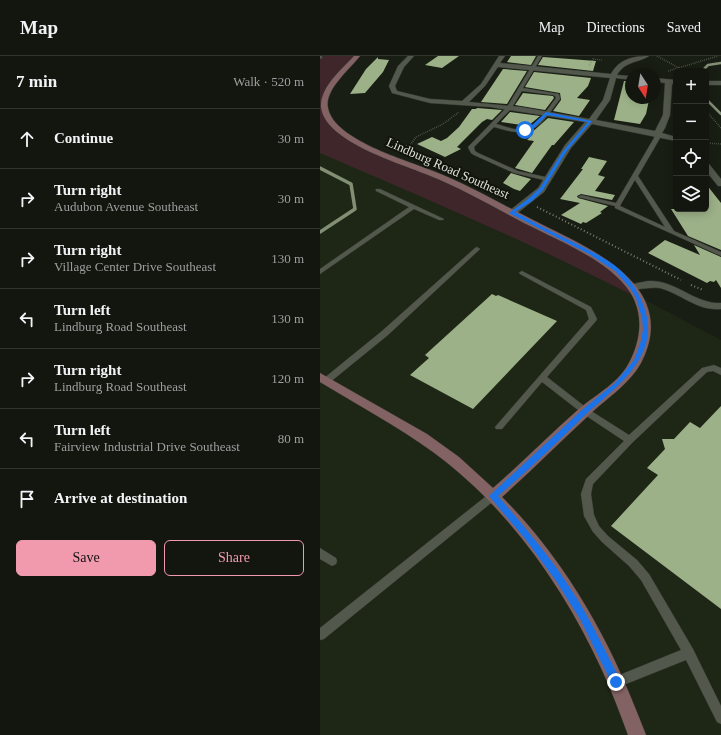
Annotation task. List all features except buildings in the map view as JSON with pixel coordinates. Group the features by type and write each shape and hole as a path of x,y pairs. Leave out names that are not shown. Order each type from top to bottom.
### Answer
{"street":[{"name":"Lindburg Road Southeast","path":"357,56 334,82 327,94 322,109 336,129 358,144 444,179 605,262 620,273 632,287 638,298 645,318 646,329 644,341 630,371 585,411 518,475 493,496"},
{"path":"412,56 401,66 392,86 394,92 419,99 464,106 509,108 546,113 673,138"},
{"path":"464,106 483,85 502,56"},
{"path":"512,213 535,196 548,179 564,152 605,103 613,76 620,66 633,57 646,56"},
{"path":"497,65 625,77"},
{"path":"657,134 661,129 667,114 667,94 673,82 661,81"},
{"path":"709,83 721,83"},
{"path":"709,170 721,184"},
{"path":"632,287 651,284 662,285 708,307 721,306"},
{"path":"323,380 399,423 433,446 454,461 493,496 529,537 583,616 616,682 637,735"}],"lane":[{"path":"540,56 509,108 471,147 473,152 516,172 548,179"},
{"path":"493,125 528,130 546,113 558,98 557,95 520,89"},
{"path":"618,204 657,138 657,134"},
{"path":"635,176 672,232"},
{"path":"378,190 441,219"},
{"path":"581,197 618,204"},
{"path":"618,204 620,209 721,254"},
{"path":"320,272 414,206"},
{"path":"323,380 385,333 477,249"},
{"path":"499,427 593,319 589,308 522,274"},
{"path":"721,372 714,368 705,370 630,440 589,482 586,494 586,505 590,516 605,539 645,577 689,653 721,718"},
{"path":"542,378 585,411 630,440"},
{"path":"320,635 493,496"},
{"path":"320,553 332,561"},
{"path":"616,682 689,653"}],"path":[{"path":"656,56 679,68 710,57 718,56"},
{"path":"666,73 673,70"},
{"path":"393,149 411,144 416,137 448,121 464,106"},
{"path":"709,114 721,128"},
{"path":"709,143 721,144"},
{"path":"537,207 707,292"}],"shaded area":[{"path":"320,56 357,56 327,94 327,117 349,139 434,175 601,259 638,298 520,241 320,153"},
{"path":"320,149 460,202 721,340 721,735 320,735"}],"waterway":[{"path":"705,68 708,65 721,63"},
{"path":"709,102 721,114"},
{"path":"320,168 351,184 355,209 320,232"}],"route":[{"path":"525,130 532,128 546,113 590,121 564,152 541,189 535,196 512,213 590,253 617,270 632,287 638,298 645,318 646,329 644,341 630,371 585,411 518,475 493,496 529,537 559,579 583,616 603,653 616,682"}]}
